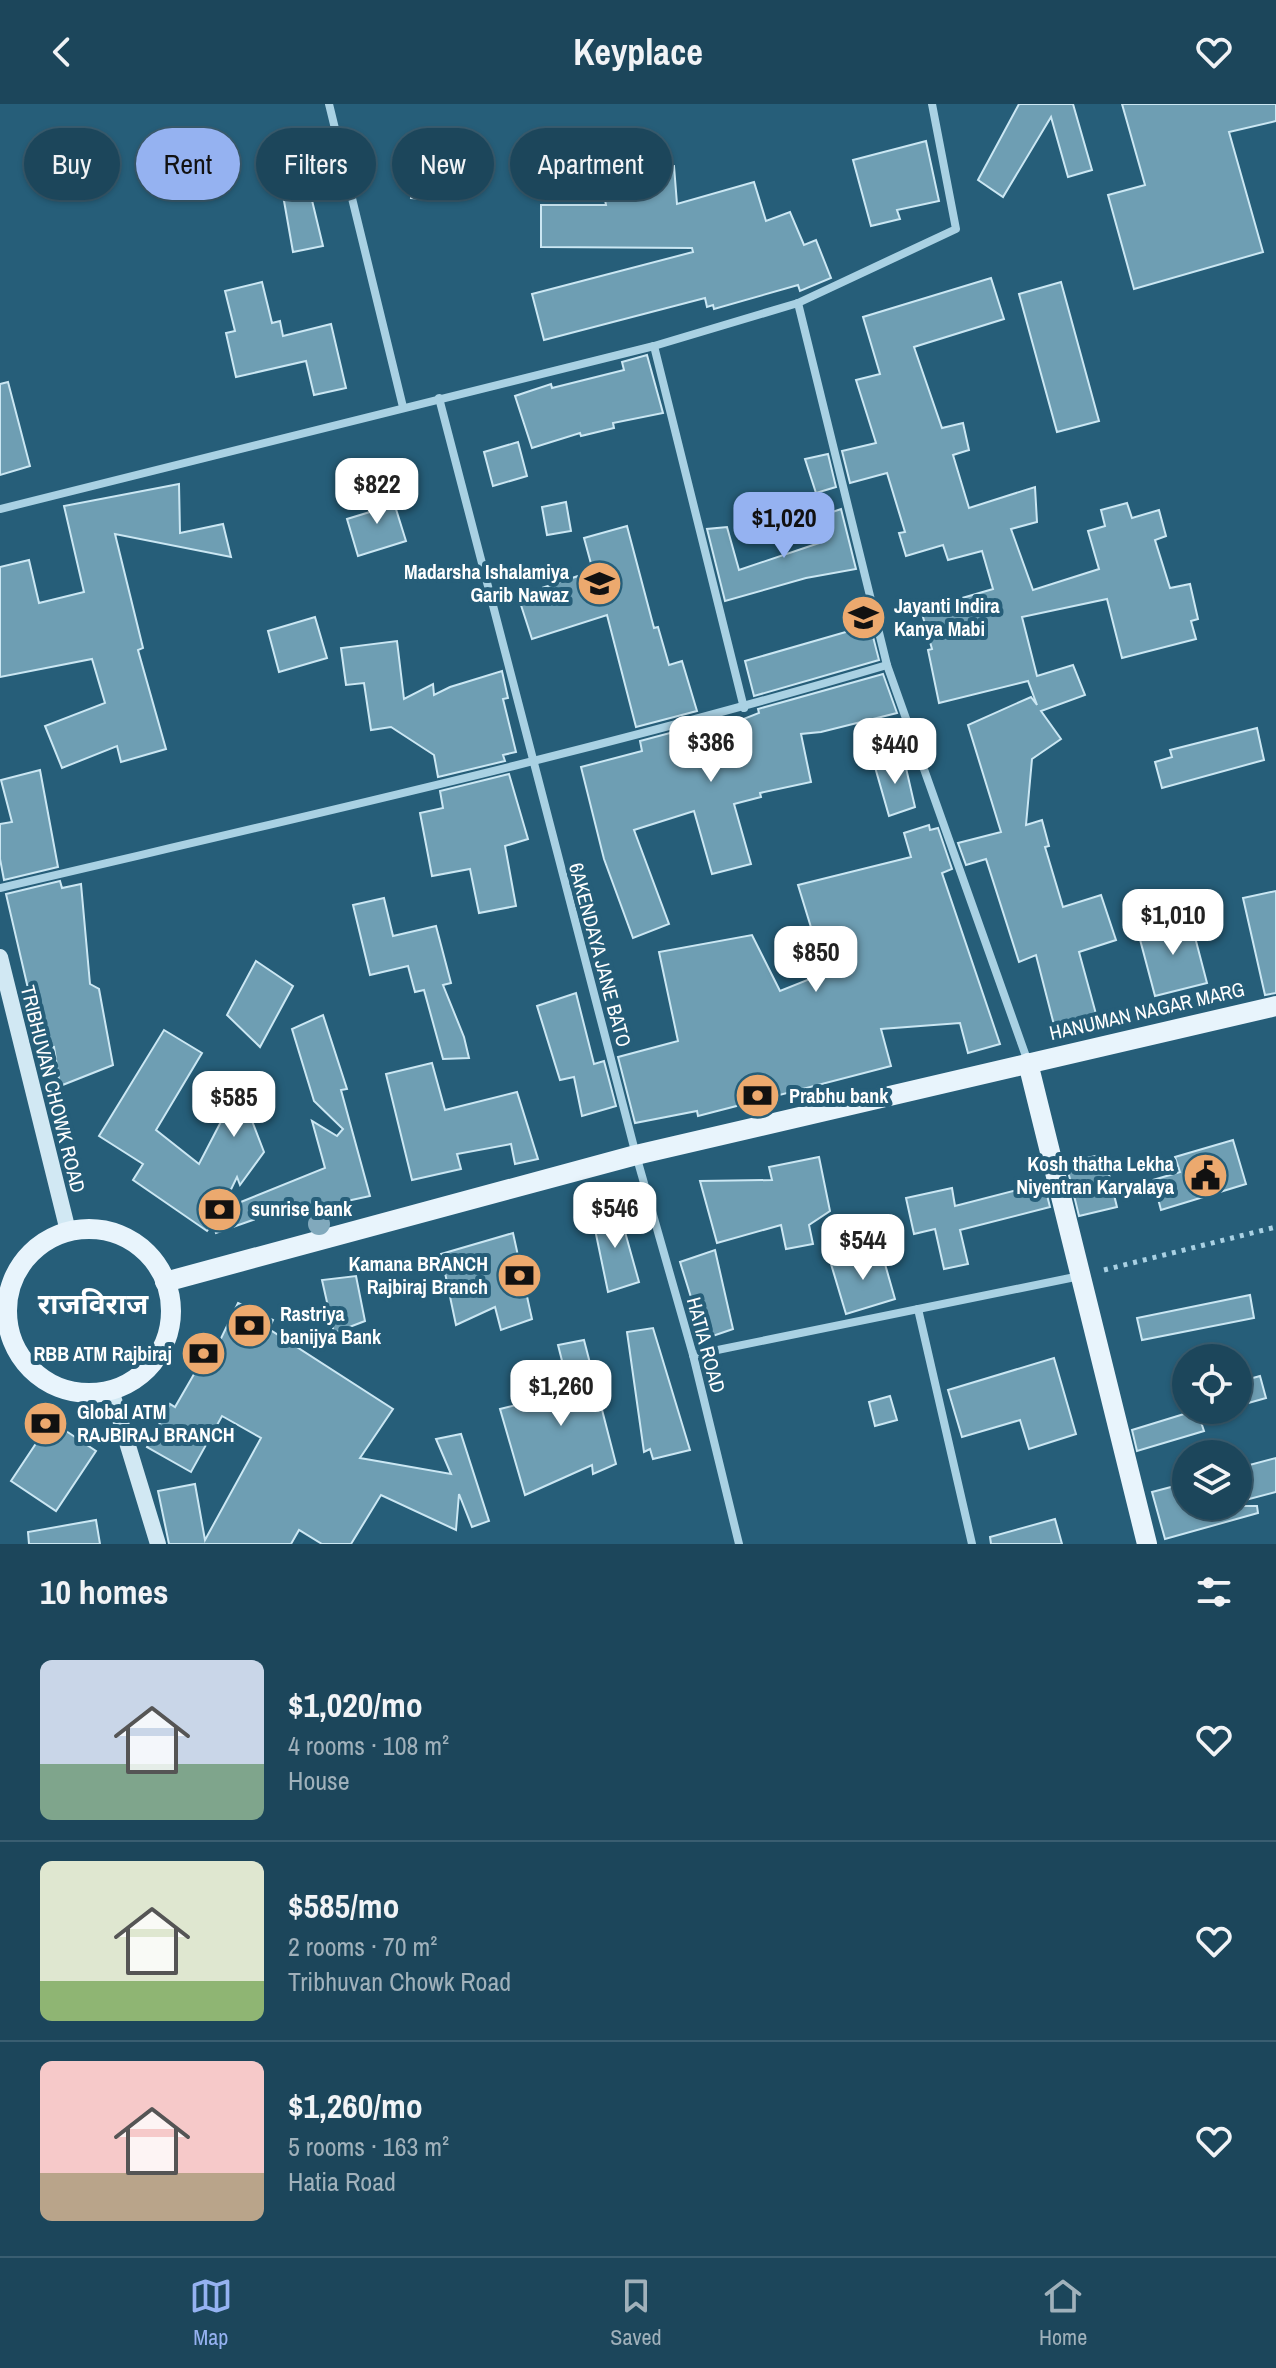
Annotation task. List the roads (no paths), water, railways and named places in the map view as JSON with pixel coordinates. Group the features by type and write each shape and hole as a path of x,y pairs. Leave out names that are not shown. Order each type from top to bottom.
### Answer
{"main road":[{"name":"TRIBHUVAN CHOWK ROAD","path":"0,957 68,1231"},
{"name":"HANUMAN NAGAR MARG","path":"165,1282 636,1155 1276,1006"},
{"path":"1028,1063 1147,1544"},
{"path":"88,1228 107,1230 126,1237 143,1249 156,1264 171,1304 169,1327 162,1348 140,1374 111,1390 88,1393 65,1390 43,1380 26,1364 4,1322 11,1282 20,1265 49,1238 68,1231 88,1228"},
{"path":"111,1390 158,1544"}],"street":[{"path":"329,104 403,407"},
{"path":"0,509 654,346 798,303 956,229 932,104"},
{"path":"798,303 887,665 1028,1063"},
{"path":"654,346 744,708"},
{"name":"6AKENDAYA JANE BATO","path":"439,398 636,1155"},
{"path":"0,888 532,762 744,708 887,665"},
{"name":"HATIA ROAD","path":"636,1155 693,1355 739,1544"},
{"path":"693,1355 1080,1276"},
{"path":"918,1309 972,1544"}],"place":[{"name":"Madarsha Ishalamiya Garib Nawaz","path":"600,583"},
{"name":"Jayanti Indira Kanya Mabi","path":"863,617"},
{"name":"Prabhu bank","path":"758,1096"},
{"name":"Kosh thatha Lekha Niyentran Karyalaya","path":"1205,1176"},
{"name":"sunrise bank","path":"220,1209"},
{"name":"Kamana BRANCH Rajbiraj Branch","path":"519,1276"},
{"name":"Rastriya banijya Bank","path":"249,1326"},
{"name":"RBB ATM Rajbiraj","path":"203,1354"},
{"name":"Global ATM RAJBIRAJ BRANCH","path":"46,1424"}],"district":[{"name":"राजविराज","path":"93,1304"}]}
